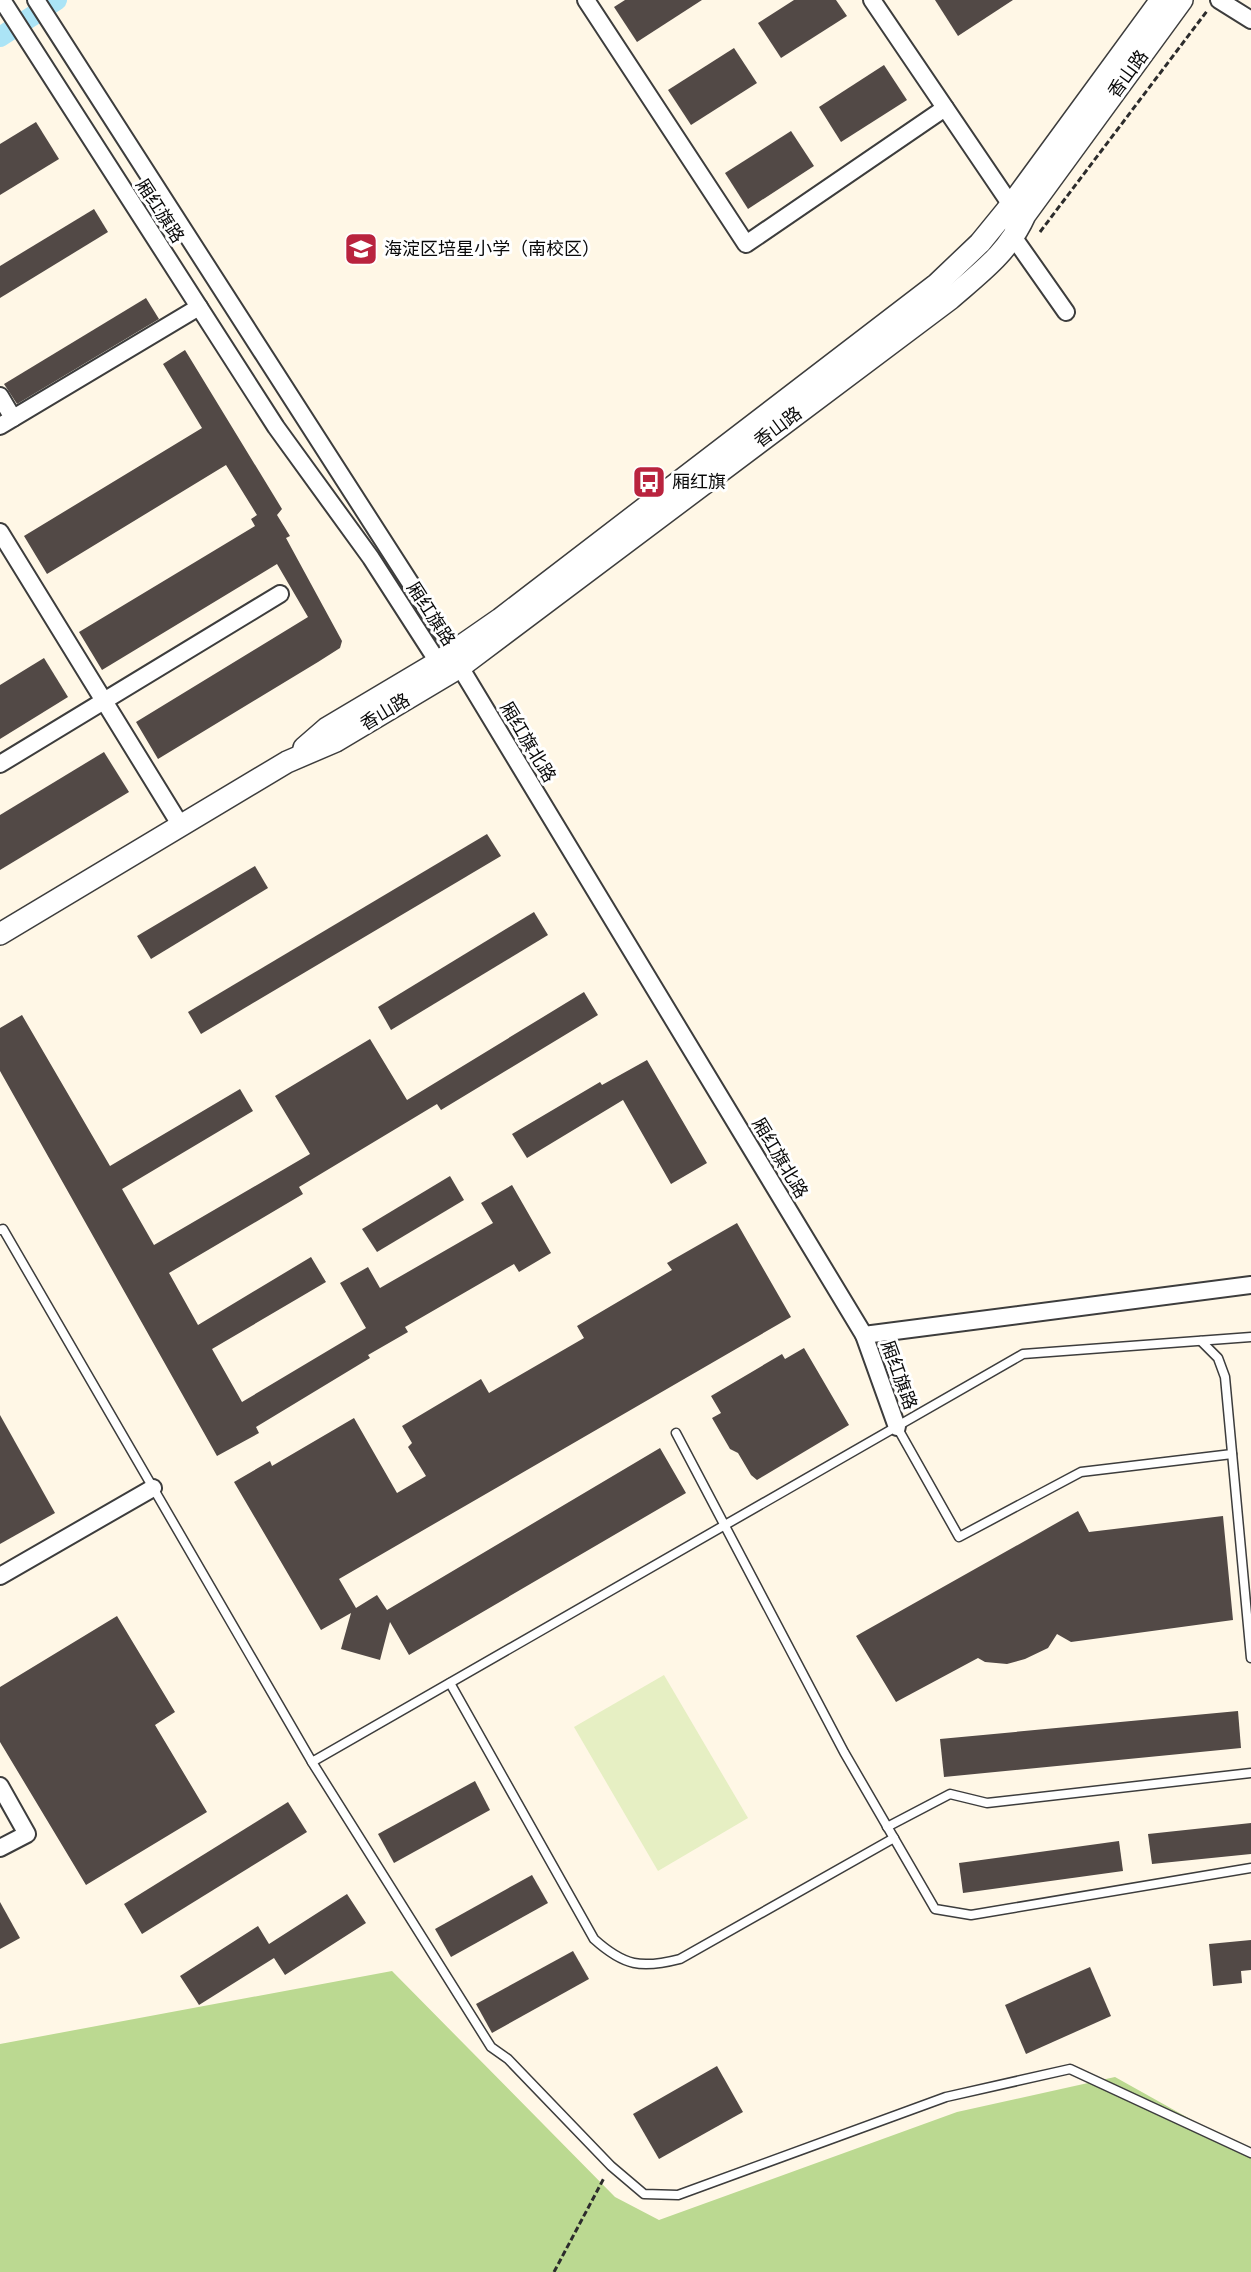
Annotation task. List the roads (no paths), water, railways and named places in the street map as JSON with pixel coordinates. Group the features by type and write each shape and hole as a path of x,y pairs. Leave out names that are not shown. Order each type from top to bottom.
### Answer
{"street":[{"name":"厢红旗路","path":"36,0 451,660"},
{"path":"586,0 746,244 945,108"},
{"path":"872,0 1011,205 1014,238 1066,312"},
{"name":"香山路","path":"451,660 500,619 937,284 980,243 1011,205 1161,0"},
{"name":"香山路","path":"0,934 287,762 327,728 451,660 950,299 998,257 1014,238 1025,215 1182,0"},
{"name":"厢红旗路","path":"5,5 276,427 371,558 451,660"},
{"path":"1214,5 1251,21"},
{"path":"0,396 6,422 199,307"},
{"path":"0,532 181,826"},
{"path":"0,764 280,594"},
{"name":"厢红旗北路","path":"451,660 864,1335"},
{"path":"864,1335 1251,1285"},
{"name":"厢红旗路","path":"864,1335 897,1427"},
{"path":"0,1576 153,1488"},
{"path":"0,1786 27,1834 0,1848"}],"lane":[{"path":"0,1230 3,1229 312,1761 491,2048 508,2059 611,2166 644,2194 678,2195 946,2097 1070,2069 1251,2153"},
{"path":"312,1761 1023,1354 1251,1337"},
{"path":"1201,1341 1218,1358 1225,1377 1251,1658"},
{"path":"897,1427 959,1537 1081,1472 1232,1454"},
{"path":"676,1433 844,1752 935,1909 971,1915 1251,1868"},
{"path":"450,1683 594,1939 614,1956 653,1966 680,1959 894,1838"},
{"path":"887,1827 950,1794 987,1803 1251,1773"}],"waterway":[{"path":"0,37 57,0"}],"place":[{"name":"海淀区培星小学（南校区）","path":"361,249"},
{"name":"厢红旗","path":"649,482"}]}
